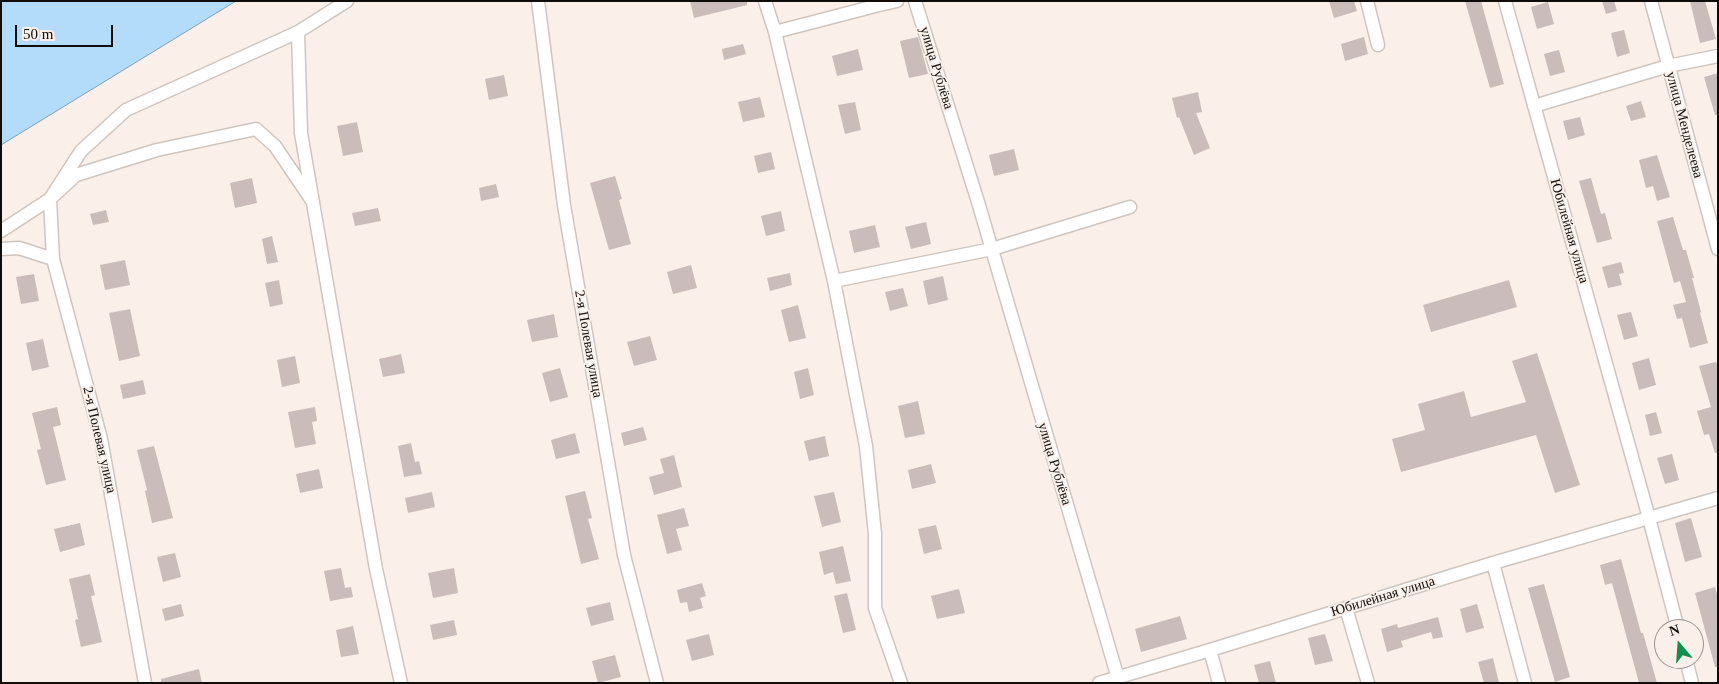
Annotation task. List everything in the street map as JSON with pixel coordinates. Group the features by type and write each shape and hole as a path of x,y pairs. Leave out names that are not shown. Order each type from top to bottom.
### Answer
{"street":[{"path":"50,199 81,151 126,110 298,32 347,1"},
{"name":"2-я Полевая улица","path":"538,1 564,205 623,546 657,683"},
{"path":"765,1 775,32 834,280 866,446 875,534 874,608 901,683"},
{"path":"775,32 897,1"},
{"name":"улица Рублёва","path":"915,1 992,249 1118,678"},
{"path":"1367,1 1378,45"},
{"name":"Юбилейная улица","path":"1505,1 1675,619"},
{"name":"улица Менделеева","path":"1651,1 1718,249"},
{"path":"298,32 301,134 376,568 401,683"},
{"path":"1534,106 1668,66 1718,56"},
{"path":"1,230 50,199 76,175 157,150 256,129 275,146 313,202"},
{"name":"2-я Полевая улица","path":"50,199 53,259 101,440 145,683"},
{"path":"834,280 992,249 1130,207"},
{"path":"1,249 19,248 53,259"},
{"path":"1649,518 1718,498"},
{"name":"Юбилейная улица","path":"1118,678 1493,563 1649,518"},
{"path":"1493,563 1525,683"},
{"path":"1346,608 1368,683"},
{"path":"1210,650 1219,683"},
{"path":"1688,669 1692,683"},
{"path":"1099,683 1118,678"}],"water":[{"path":"1,1 236,1 1,145"}],"building":[{"path":"690,1 747,1 747,5 694,18"},
{"path":"1329,1 1354,1 1357,11 1334,18"},
{"path":"1465,1 1481,1 1504,84 1490,88"},
{"path":"1602,1 1614,1 1617,11 1606,14"},
{"path":"1690,1 1705,1 1716,39 1700,43"},
{"path":"1548,2 1554,24 1537,29 1531,7"},
{"path":"1624,30 1630,53 1617,57 1611,33"},
{"path":"918,37 928,74 909,78 900,41"},
{"path":"1364,37 1368,54 1345,61 1341,44"},
{"path":"743,44 746,54 724,60 722,49"},
{"path":"858,49 863,70 837,76 832,56"},
{"path":"1559,50 1565,72 1550,76 1544,54"},
{"path":"1718,73 1718,115 1715,115 1704,77"},
{"path":"504,75 508,96 489,100 485,79"},
{"path":"1198,92 1202,112 1196,113 1210,148 1194,155 1179,117 1177,118 1172,98"},
{"path":"760,97 765,117 743,122 738,102"},
{"path":"1641,101 1646,117 1631,121 1626,106"},
{"path":"855,102 861,130 845,134 838,105"},
{"path":"1580,117 1585,135 1568,140 1563,121"},
{"path":"357,122 363,152 343,156 337,126"},
{"path":"1014,149 1019,170 994,176 989,155"},
{"path":"771,152 775,169 758,173 754,156"},
{"path":"1657,155 1670,197 1657,201 1653,186 1646,188 1639,160"},
{"path":"615,176 622,199 619,200 631,244 609,250 590,183"},
{"path":"252,178 257,203 235,208 230,183"},
{"path":"1591,178 1601,214 1605,213 1612,239 1597,243 1579,181"},
{"path":"496,184 499,197 481,201 479,188"},
{"path":"378,208 381,221 355,226 352,213"},
{"path":"106,210 109,222 93,225 90,214"},
{"path":"781,211 785,231 766,236 761,216"},
{"path":"1673,217 1683,250 1686,250 1694,278 1692,278 1708,343 1690,348 1682,318 1677,319 1673,305 1686,302 1680,281 1674,283 1657,221"},
{"path":"926,222 931,244 911,249 905,227"},
{"path":"875,225 880,247 854,253 849,231"},
{"path":"272,236 278,262 267,264 262,239"},
{"path":"125,260 130,285 105,290 100,265"},
{"path":"1621,262 1624,273 1619,274 1622,285 1608,288 1602,267"},
{"path":"691,265 697,288 673,294 667,272"},
{"path":"790,273 792,285 770,291 767,278"},
{"path":"34,274 39,301 21,304 16,277"},
{"path":"943,276 948,300 928,305 923,281"},
{"path":"279,280 283,304 270,307 265,283"},
{"path":"1509,280 1517,307 1431,332 1423,305"},
{"path":"903,288 908,306 890,311 885,292"},
{"path":"798,305 806,338 789,342 781,310"},
{"path":"130,309 140,356 119,361 109,313"},
{"path":"1631,312 1638,336 1624,340 1617,315"},
{"path":"554,314 558,337 532,342 527,320"},
{"path":"650,336 657,360 634,366 627,342"},
{"path":"43,339 49,367 32,371 26,343"},
{"path":"1537,353 1580,485 1555,493 1536,435 1401,472 1392,439 1425,430 1418,404 1464,391 1471,417 1526,402 1512,361"},
{"path":"401,354 405,373 383,377 379,359"},
{"path":"295,356 300,383 282,387 277,360"},
{"path":"1649,358 1656,385 1639,390 1632,363"},
{"path":"1716,362 1718,367 1718,453 1715,453 1709,434 1704,435 1697,411 1711,407 1699,366"},
{"path":"560,368 568,397 550,402 542,373"},
{"path":"808,368 814,395 800,399 794,372"},
{"path":"143,380 146,394 123,399 120,385"},
{"path":"918,401 925,434 905,438 898,406"},
{"path":"57,407 61,425 53,427 66,480 46,485 37,450 41,449 32,413"},
{"path":"315,407 317,421 312,422 316,444 295,448 288,412"},
{"path":"1656,412 1662,433 1650,436 1645,415"},
{"path":"643,427 647,440 624,446 621,433"},
{"path":"575,433 580,453 556,459 551,440"},
{"path":"825,436 829,456 809,461 804,441"},
{"path":"411,443 415,462 419,461 422,474 404,477 398,446"},
{"path":"154,446 173,518 152,523 145,491 147,490 137,450"},
{"path":"1672,454 1679,480 1665,484 1657,458"},
{"path":"674,455 682,487 654,495 649,477 664,473 660,459"},
{"path":"931,464 936,483 912,489 908,470"},
{"path":"319,469 323,488 300,493 296,474"},
{"path":"585,491 592,518 588,519 599,559 581,564 565,496"},
{"path":"432,492 435,507 408,513 405,498"},
{"path":"834,492 841,522 822,527 814,496"},
{"path":"684,508 689,526 676,529 682,550 667,554 657,515"},
{"path":"1691,518 1702,557 1685,562 1675,523"},
{"path":"80,523 85,545 60,552 54,529"},
{"path":"936,525 942,549 924,554 918,529"},
{"path":"843,546 851,581 836,584 833,572 824,575 819,552"},
{"path":"175,553 181,577 163,582 157,557"},
{"path":"1621,559 1657,683 1639,683 1612,583 1605,585 1600,565"},
{"path":"341,568 345,588 351,587 353,597 330,601 324,571"},
{"path":"454,568 458,593 433,598 428,573"},
{"path":"90,574 95,595 91,596 102,642 81,647 75,620 78,619 69,579"},
{"path":"702,583 706,596 700,598 703,608 689,612 687,602 680,603 677,590"},
{"path":"1544,584 1570,677 1555,682 1528,588"},
{"path":"1715,587 1718,597 1718,667 1715,667 1704,626 1704,619 1702,619 1695,593"},
{"path":"959,589 965,613 937,619 931,596"},
{"path":"847,593 856,630 843,633 834,596"},
{"path":"610,602 614,620 591,626 586,608"},
{"path":"181,604 184,616 165,621 162,609"},
{"path":"1477,604 1484,628 1466,633 1460,609"},
{"path":"1180,616 1187,639 1141,652 1135,629"},
{"path":"1438,617 1443,637 1433,639 1431,632 1401,641 1403,647 1387,652 1381,629 1397,624 1398,628"},
{"path":"454,620 457,635 433,640 430,625"},
{"path":"353,626 359,654 341,657 336,630"},
{"path":"709,634 714,655 692,661 686,640"},
{"path":"1325,634 1333,661 1315,665 1308,638"},
{"path":"615,655 621,677 598,683 592,661"},
{"path":"1493,658 1499,683 1484,683 1478,662"},
{"path":"1270,661 1276,683 1259,683 1254,665"},
{"path":"199,669 202,683 161,683 161,679"}]}
